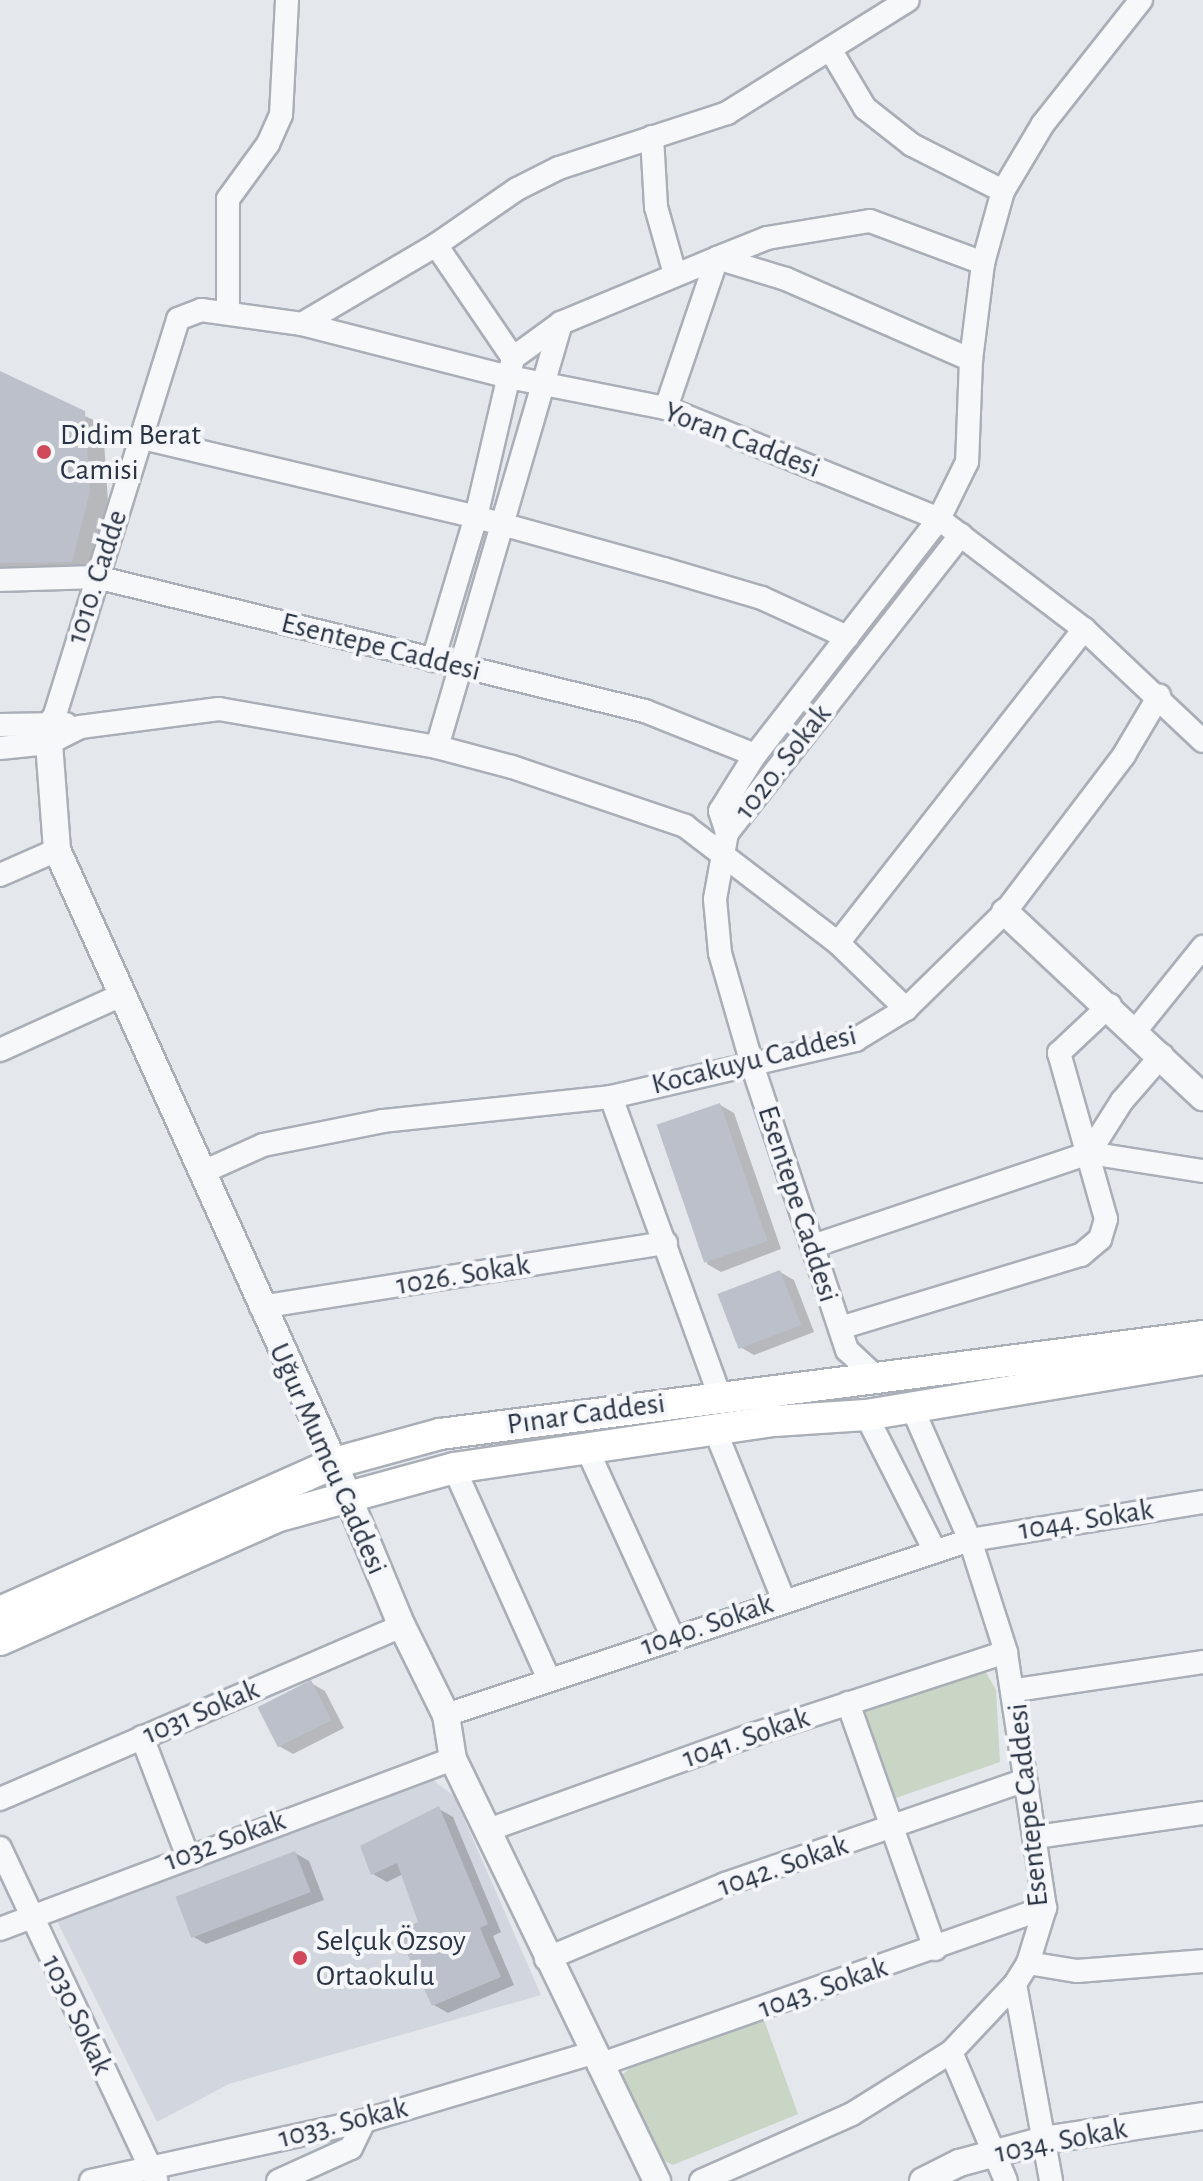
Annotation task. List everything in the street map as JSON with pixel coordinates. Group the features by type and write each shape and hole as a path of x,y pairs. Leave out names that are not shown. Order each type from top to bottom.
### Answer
{"main road":[{"name":"Pınar Caddesi","path":"0,1612 334,1463 440,1434 1203,1336"},
{"name":"Pınar Caddesi","path":"0,1640 279,1516 345,1495 454,1468 715,1430 866,1415 1203,1359"},
{"path":"866,1415 875,1376 912,1407"}],"street":[{"path":"228,313 228,199 268,144 281,115 287,0"},
{"path":"302,324 436,245 517,189 559,168 727,113 908,0"},
{"name":"1020. Sokak","path":"727,833 720,811 755,755 939,519 967,462 971,360 983,263 1003,191 1043,124 1141,0"},
{"path":"830,49 865,108 912,145 1003,191"},
{"path":"652,137 656,207 675,274"},
{"path":"433,660 476,517 511,367 561,323 767,238 870,221 983,263"},
{"path":"436,245 511,367"},
{"path":"717,258 786,279 971,360"},
{"path":"666,408 717,258"},
{"name":"Yoran Caddesi","path":"201,310 302,324 511,367 543,383 666,408 939,519 1084,629 1159,696 1203,741"},
{"name":"1010. Cadde","path":"51,732 96,577 143,438 178,319 201,310"},
{"path":"437,747 506,526 561,323"},
{"path":"143,438 476,517 762,598 847,637"},
{"name":"1020. Sokak","path":"727,833 961,535"},
{"name":"Esentepe Caddesi","path":"0,580 96,577 645,711 755,755"},
{"path":"838,943 1084,629"},
{"name":"Kocakuyu Caddesi","path":"203,1172 263,1145 383,1121 611,1097 855,1040 906,1009 1005,912 1124,755 1159,696"},
{"path":"0,748 51,732 219,709 437,747 685,826 722,859 838,943 906,1009"},
{"path":"0,725 51,732"},
{"name":"Uğur Mumcu Caddesi","path":"51,732 57,850 334,1463 402,1626 446,1715 453,1759 546,1959 657,2181"},
{"name":"Esentepe Caddesi","path":"727,833 715,899 720,953 752,1064 847,1350 875,1376"},
{"path":"0,875 57,850"},
{"path":"1005,912 1110,1005 1203,1097"},
{"path":"1136,1030 1203,947"},
{"path":"0,1050 122,995"},
{"path":"840,1328 1081,1255 1100,1239 1106,1219 1059,1053 1110,1005"},
{"path":"1089,1153 1122,1101 1162,1055"},
{"path":"611,1097 720,1396"},
{"path":"813,1246 1089,1153 1203,1171"},
{"name":"1026. Sokak","path":"261,1307 666,1243"},
{"name":"Esentepe Caddesi","path":"701,2181 852,2114 951,2052 1015,1984 1028,1963 1045,1908 1036,1837 1023,1781 1016,1690 1006,1652 970,1540 912,1407"},
{"path":"866,1415 935,1551"},
{"path":"715,1430 783,1598"},
{"path":"587,1449 673,1638"},
{"path":"454,1468 549,1679"},
{"name":"1044. Sokak","path":"970,1540 1203,1502"},
{"name":"1040. Sokak","path":"446,1715 783,1598 970,1540"},
{"name":"1031 Sokak","path":"0,1799 402,1626"},
{"name":"1041. Sokak","path":"488,1830 848,1703 1006,1652"},
{"path":"1016,1690 1203,1662"},
{"path":"848,1703 896,1827 935,1949"},
{"path":"142,1737 187,1854"},
{"name":"1032 Sokak","path":"0,1929 187,1854 453,1759"},
{"name":"1042. Sokak","path":"546,1959 725,1884 1023,1781"},
{"path":"1036,1837 1203,1813"},
{"name":"1030 Sokak","path":"0,1848 153,2174"},
{"name":"1043. Sokak","path":"596,2059 935,1949 1045,1908"},
{"path":"1028,1963 1077,1971 1203,1961"},
{"path":"1015,1984 1051,2181"},
{"path":"951,2052 1006,2181"},
{"name":"1033. Sokak","path":"91,2181 153,2174 596,2059"},
{"name":"1034. Sokak","path":"923,2181 994,2152 1044,2140 1203,2116"},
{"path":"278,2181 351,2148 364,2121"}],"shaded area":[{"name":"Selçuk Özsoy Ortaokulu","path":"433,1780 454,1796 541,1995 229,2084 157,2122 57,1921"}],"green space":[{"path":"984,1669 996,1690 1000,1762 890,1800 858,1711"},
{"path":"764,2020 798,2114 673,2165 658,2158 621,2076 634,2064"}],"building":[{"name":"Didim Berat Camisi","path":"0,371 85,411 90,492 72,562 0,563"},
{"path":"720,1103 768,1241 704,1263 657,1125"},
{"path":"780,1270 801,1325 739,1349 717,1294"},
{"path":"311,1680 331,1720 278,1747 258,1707"},
{"path":"439,1806 488,1924 480,1928 501,1977 432,2006 397,1932 418,1922 397,1863 371,1875 360,1846"},
{"path":"295,1851 311,1892 191,1938 176,1897"}],"place":[{"name":"Didim Berat Camisi","path":"44,452"},
{"name":"Selçuk Özsoy Ortaokulu","path":"300,1958"}]}
